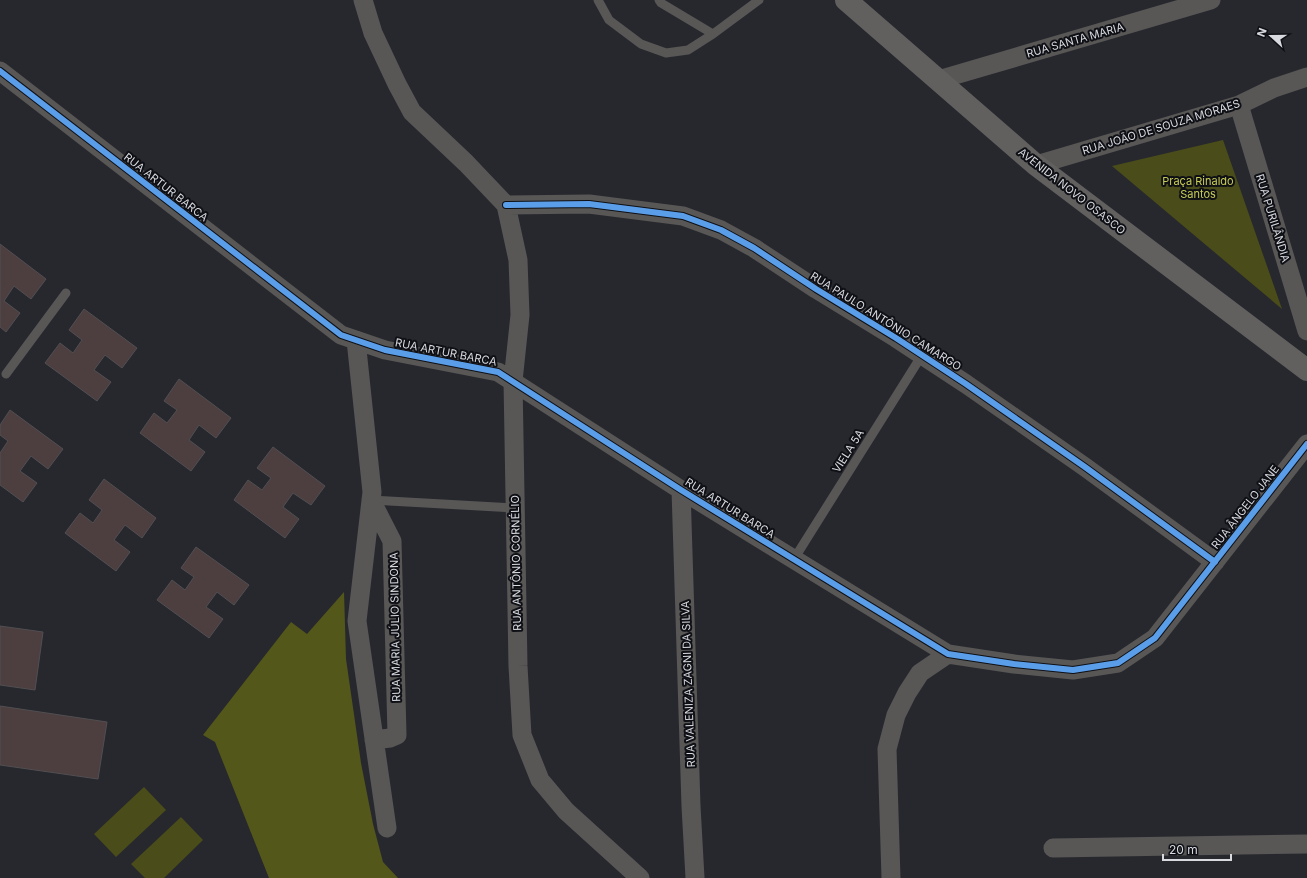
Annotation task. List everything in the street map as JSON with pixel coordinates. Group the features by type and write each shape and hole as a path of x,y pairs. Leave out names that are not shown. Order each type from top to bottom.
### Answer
{"main road":[{"name":"AVENIDA NOVO OSASCO","path":"846,0 1036,165 1307,370"}],"street":[{"path":"363,0 373,33 412,112 466,163 506,205"},
{"name":"RUA SANTA MARIA","path":"938,80 1211,0"},
{"name":"RUA ARTUR BARCA","path":"0,71 341,335 385,350 498,372 681,490 948,654"},
{"name":"RUA JOÃO DE SOUZA MORAES","path":"1036,165 1239,105 1274,88 1307,77"},
{"name":"RUA PURILÂNDIA","path":"1239,105 1307,331"},
{"name":"RUA PAULO ANTÔNIO CAMARGO","path":"506,205 589,204 683,216 721,230 754,248 966,384 1085,467 1215,562"},
{"name":"RUA ANTÔNIO CORNÉLIO","path":"506,205 518,260 520,315 513,381 518,666 522,736 540,780 566,811 640,878"},
{"name":"RUA MARIA JÚLIO SINDONA","path":"356,340 372,492 357,622 387,828"},
{"name":"RUA ÂNGELO JANE","path":"948,654 1014,664 1073,670 1118,663 1155,638 1307,444"},
{"name":"RUA VALENIZA ZAGNI DA SILVA","path":"681,490 691,806 695,878"},
{"name":"RUA MARIA JÚLIO SINDONA","path":"371,500 392,541 397,735 390,738 374,740"},
{"path":"891,878 887,749 896,715 907,693 920,673 948,654"},
{"path":"1053,848 1307,844"}],"lane":[{"path":"598,0 609,20 641,44 666,53 688,50 713,34 759,0"},
{"path":"658,0 713,34"},
{"path":"6,374 66,292"},
{"name":"VIELA 5A","path":"794,559 922,355"},
{"path":"371,500 515,508"}],"green space":[{"name":"Praça Rinaldo Santos","path":"1223,140 1282,309 1112,166"},
{"path":"144,787 166,810 116,857 94,834"},
{"path":"181,817 203,840 164,878 145,878 131,864"}],"shaded area":[{"path":"344,592 346,659 361,763 373,824 383,862 398,878 269,878 215,742 203,735 291,622 307,634"}],"building":[{"path":"0,244 46,279 31,299 14,286 4,301 20,313 6,332 0,327"},
{"path":"84,309 137,348 122,368 105,355 94,370 111,382 97,401 45,363 60,343 73,353 82,340 69,330"},
{"path":"179,379 231,418 216,438 199,425 189,440 205,452 191,471 140,433 154,413 167,423 177,410 164,401"},
{"path":"10,410 63,449 48,469 31,456 20,471 37,483 23,502 0,485 0,453 8,441 0,435 0,425"},
{"path":"273,447 325,486 311,505 293,493 283,507 299,519 285,538 234,500 248,480 262,490 271,478 257,468"},
{"path":"104,479 156,518 142,538 125,525 114,540 130,552 116,571 65,533 80,513 93,523 102,510 89,500"},
{"path":"196,547 249,585 234,605 217,592 206,607 223,619 209,638 157,600 172,580 185,590 194,577 181,568"},
{"path":"0,626 43,632 35,690 0,685"},
{"path":"0,706 107,722 98,779 0,765"}],"cycle path":[{"path":"0,71 341,335 385,350 498,372 681,490 948,654 1014,664 1073,670 1118,663 1155,638 1307,444"},
{"path":"506,205 589,204 683,216 721,230 754,248 966,384 1085,467 1215,562"}]}
